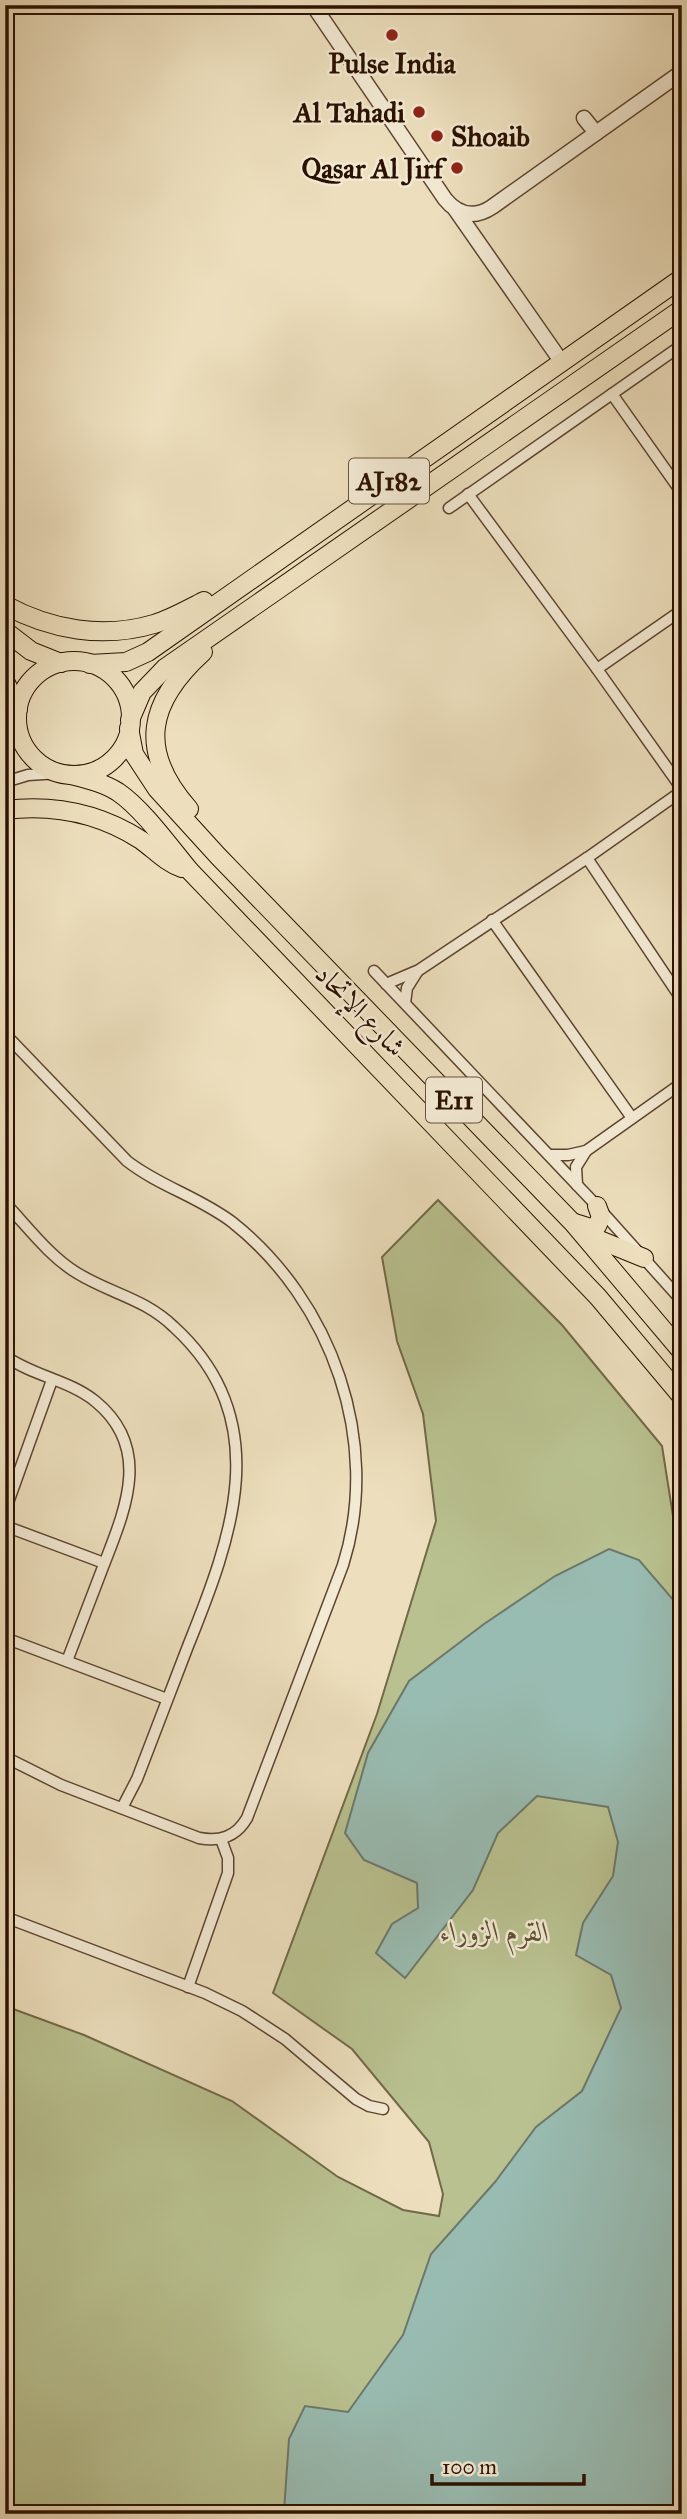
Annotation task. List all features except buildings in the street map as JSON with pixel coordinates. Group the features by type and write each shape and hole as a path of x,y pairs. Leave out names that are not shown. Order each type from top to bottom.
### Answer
{"highway":[{"name":"AJ182","path":"90,664 114,664 137,658 682,278"},
{"name":"AJ182","path":"130,724 142,692 151,680 679,314"},
{"path":"5,605 30,618 70,629 118,630 155,624 251,578"},
{"path":"218,856 206,828 183,802 164,774 158,757 156,722 168,690 183,671 239,617"},
{"path":"5,631 32,651 61,663"},
{"path":"5,681 17,711 18,729 27,751 45,767 65,774 87,774 115,757 124,744 130,724 129,705 124,691 115,679 90,664 75,661 46,669 32,679 23,693 17,711"},
{"name":"شارع الإتحاد","path":"130,724 134,754 144,774 218,856 578,1228 682,1352"},
{"name":"شارع الإتحاد","path":"65,774 96,782 119,793 136,808 190,871 598,1297 682,1397"},
{"path":"5,810 47,807 98,818 134,836 173,865 190,871"},
{"path":"578,1228 597,1226 601,1217 597,1206"},
{"path":"578,1228 644,1258"}],"street":[{"path":"313,5 445,199 455,209 561,361"},
{"path":"455,209 470,215 485,211 682,72"},
{"path":"584,118 596,133"},
{"path":"449,508 682,345"},
{"path":"612,394 682,493"},
{"path":"386,984 419,970 587,858 682,790 468,494"},
{"path":"597,669 682,610"},
{"path":"5,734 17,711"},
{"path":"5,782 28,775 65,774"},
{"path":"587,858 682,1000"},
{"path":"492,920 632,1118"},
{"path":"405,1003 410,981 419,970"},
{"path":"374,971 597,1206 682,1301"},
{"path":"5,1034 127,1161 142,1173 214,1209 262,1249 298,1292 333,1355 346,1395 357,1479 350,1543 247,1818 234,1833 221,1839 199,1838 61,1785 5,1757"},
{"path":"577,1186 576,1167 586,1151 682,1083"},
{"path":"549,1155 586,1151"},
{"path":"5,1203 65,1264 88,1279 132,1297 173,1325 205,1363 227,1407 237,1456 237,1489 233,1513 214,1581 137,1779 121,1808"},
{"path":"5,1356 24,1368 79,1390 103,1408 117,1425 129,1455 127,1500 67,1661"},
{"path":"5,1511 52,1380"},
{"path":"5,1525 104,1563"},
{"path":"5,1638 167,1699"},
{"path":"188,1987 228,1872 228,1858 221,1839"},
{"path":"5,1917 224,2001 260,2021 298,2049 356,2099 383,2109"}],"green space":[{"name":"القرم الزوراء","path":"438,1200 562,1325 662,1446 673,1516 682,1525 682,2514 5,2514 5,2006 84,2035 232,2101 338,2177 403,2210 439,2216 443,2194 429,2142 352,2049 273,1993 377,1714 436,1521 423,1414 397,1341 382,1257"}],"water":[{"path":"609,1549 639,1560 682,1610 682,2514 281,2514 284,2511 289,2439 305,2406 348,2412 403,2335 431,2254 495,2182 536,2127 582,2091 621,2008 611,1975 576,1955 583,1923 613,1876 618,1842 608,1807 537,1796 498,1833 473,1890 405,1978 376,1953 392,1924 418,1908 417,1883 364,1860 345,1833 368,1753 409,1681 484,1624 555,1576"}],"place":[{"name":"Pulse India","path":"392,35"},
{"name":"Al Tahadi","path":"419,112"},
{"name":"Shoaib","path":"437,136"},
{"name":"Qasar Al Jirf","path":"457,168"}]}
